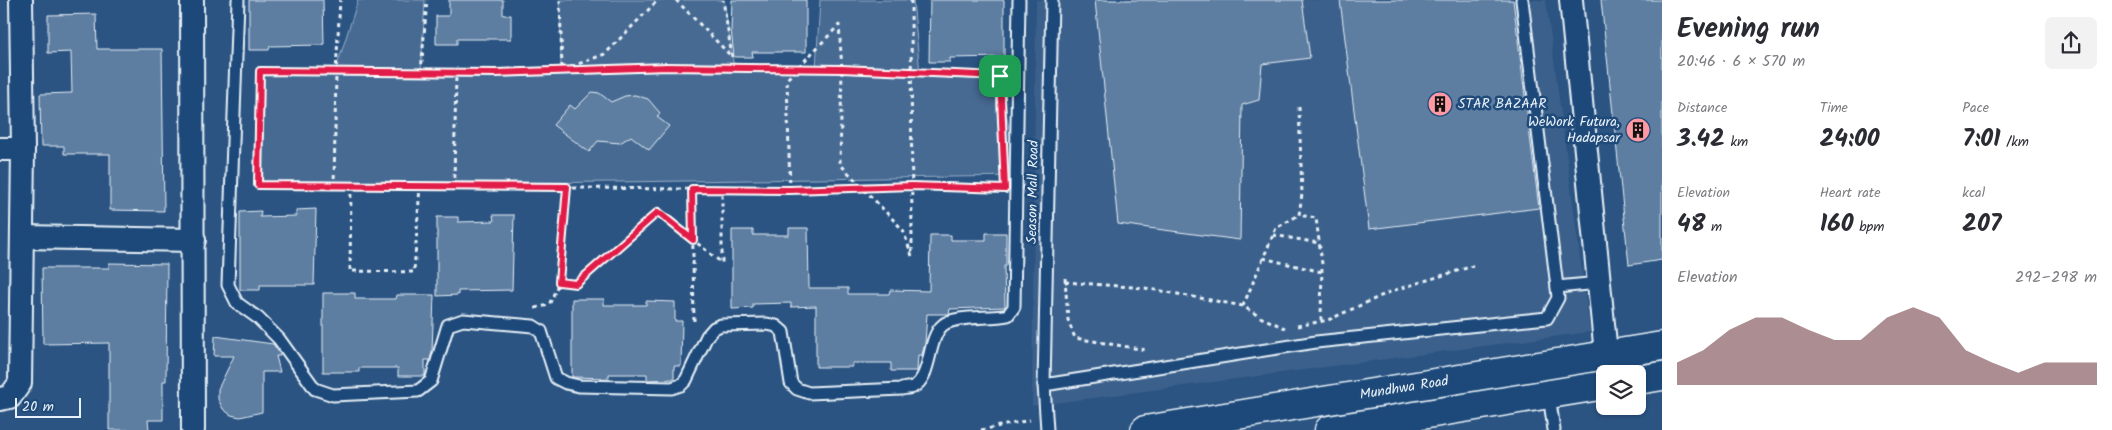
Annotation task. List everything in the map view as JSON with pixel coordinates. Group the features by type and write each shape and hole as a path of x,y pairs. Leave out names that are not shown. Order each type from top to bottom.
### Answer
{"highway":[{"name":"Mundhwa Road","path":"1145,430 1607,364 1662,346"},
{"path":"1646,379 1662,376"},
{"path":"1344,429 1409,424 1549,395 1596,387"}],"street":[{"path":"0,399 10,397 20,383 23,149 21,0"},
{"path":"192,0 193,430"},
{"path":"1571,0 1607,364"},
{"path":"0,149 23,149"},
{"path":"22,237 194,240"}],"lane":[{"path":"238,0 228,285 237,303 258,318 279,339 315,389 333,395 418,391 430,381 448,325 463,320 533,326 541,331 556,378 579,386 672,388 681,385 686,380 707,336 714,328 722,325 767,324 776,326 783,332 791,382 797,389 809,393 914,387 922,379 935,338 942,325 954,319 994,319 1008,315 1014,307 1019,0"},
{"name":"Season Mall Road","path":"1047,430 1044,385 1052,0"},
{"path":"1044,385 1316,342 1547,318 1558,298 1522,0"},
{"path":"1557,287 1599,283"},
{"path":"1549,395 1554,430"}],"path":[{"path":"334,186 336,72 340,0"},
{"path":"421,72 427,0"},
{"path":"560,0 562,70"},
{"path":"562,70 605,54 658,0"},
{"path":"676,0 732,57 724,0"},
{"path":"790,190 788,79 838,25 842,69 840,164 903,230 912,256 911,0"},
{"path":"1000,86 1000,76 842,69 667,67 456,72 260,71 258,185 790,190 912,186 1005,189"},
{"path":"454,186 456,72"},
{"path":"1299,107 1302,194 1299,215"},
{"path":"351,186 350,271 414,272 420,186"},
{"path":"522,324 524,310 549,305 559,282 567,187"},
{"path":"692,189 694,323"},
{"path":"559,282 576,284 658,212 722,263 722,189"},
{"path":"1243,306 1276,228 1299,215 1316,218 1322,272 1321,319 1328,320"},
{"path":"1273,235 1319,244"},
{"path":"1264,258 1322,272"},
{"path":"1276,331 1328,320 1392,291 1473,266"},
{"path":"1064,272 1068,320 1075,338 1148,350"},
{"path":"1065,282 1145,288 1243,306 1260,317 1285,328"},
{"path":"981,430 1047,416"}],"shaded area":[{"path":"358,0 425,0 421,72 561,70 560,0 724,0 734,68 816,69 820,0 913,0 920,73 999,76 1018,176 258,185 261,71 335,72"},
{"path":"1036,0 1546,0 1590,332 1032,406"}],"building":[{"path":"249,0 323,0 324,45 270,46 269,50 249,50"},
{"path":"449,0 503,0 503,15 511,15 511,39 457,39 457,44 436,44 436,16 449,16"},
{"path":"732,0 806,0 806,52 752,52 753,57 734,57 731,29"},
{"path":"930,0 1004,0 1004,57 950,58 950,62 929,62"},
{"path":"1095,0 1302,0 1310,58 1262,64 1259,100 1242,105 1240,240 1118,224"},
{"name":"STAR BAZAAR","path":"1340,0 1513,0 1539,208 1369,229"},
{"name":"WeWork Futura, Hadapsar","path":"1601,0 1662,0 1662,260 1629,265"},
{"path":"96,14 97,49 162,49 164,211 110,210 110,154 64,154 64,146 41,146 40,94 72,93 71,52 48,53 48,15"},
{"path":"592,92 599,93 611,102 625,96 635,95 648,99 660,113 657,117 669,126 649,150 631,136 620,143 598,141 589,152 553,125 570,105 575,109"},
{"path":"316,209 314,285 260,285 260,290 240,290 240,212 261,211 260,217 296,216 296,210"},
{"path":"493,215 514,215 512,290 458,291 458,295 437,296 437,217 458,217 458,222 494,221"},
{"path":"789,228 808,228 809,288 848,288 848,294 889,294 890,290 929,291 930,235 951,235 951,240 986,240 986,233 1006,233 1006,266 1004,266 1005,307 950,309 949,314 927,314 925,343 922,355 918,355 917,371 891,371 891,363 852,363 852,367 816,367 816,306 791,307 791,303 753,304 753,308 732,309 732,230 753,230 753,235 789,235"},
{"path":"109,263 167,264 166,381 163,381 163,420 148,420 149,430 109,430 109,343 43,344 42,268 109,268"},
{"path":"323,293 355,293 355,299 396,299 397,295 434,295 432,352 430,360 425,360 425,376 398,376 398,368 359,368 359,372 323,372"},
{"path":"572,299 604,299 604,305 646,305 646,301 675,302 675,321 682,321 681,366 674,366 674,379 647,380 647,374 609,374 609,378 572,377"},
{"path":"215,336 273,344 280,354 280,356 276,356 280,372 262,372 262,412 240,417 231,415 223,409 218,399 218,389 234,356 214,356"}],"place":[{"name":"STAR BAZAAR","path":"1440,104"},
{"name":"WeWork Futura, Hadapsar","path":"1638,130"}],"route":[{"path":"667,67 842,69 1000,76 1005,189 912,186 790,190 692,189 693,240 658,212 576,284 559,282 567,187 258,185 260,71 496,73 667,67"}]}
